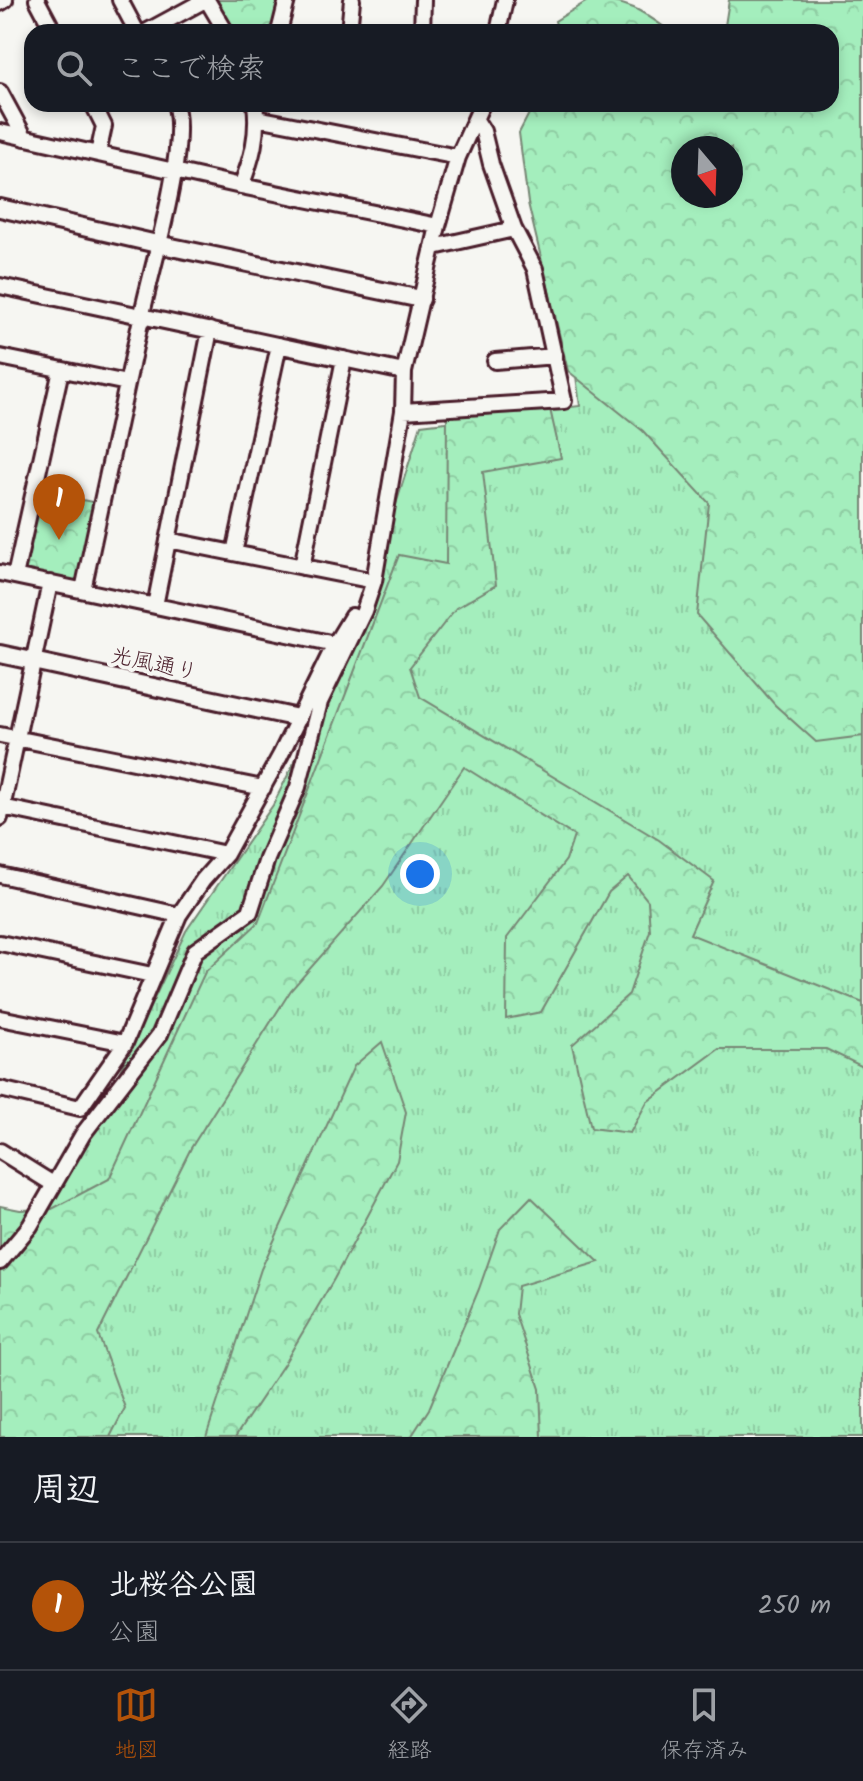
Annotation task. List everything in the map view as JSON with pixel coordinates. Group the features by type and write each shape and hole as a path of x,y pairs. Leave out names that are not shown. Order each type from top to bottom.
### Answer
{"street":[{"path":"37,0 50,24"},
{"path":"120,0 133,24"},
{"path":"161,24 206,0 221,24"},
{"path":"281,24 287,0"},
{"path":"350,24 352,0"},
{"path":"422,24 423,0"},
{"path":"500,24 505,0"},
{"path":"0,92 25,138"},
{"path":"97,112 104,126 98,154"},
{"path":"83,590 175,171 178,112"},
{"path":"241,186 254,153 256,112"},
{"path":"260,112 458,157"},
{"path":"0,1262 30,1226 83,1134 160,1034 195,951 250,912 267,859 298,787 320,702 364,611 374,581 403,411 404,372 438,226 458,157 479,112"},
{"path":"403,411 564,401 535,269 514,229 483,131 476,120"},
{"path":"0,132 438,226"},
{"path":"0,208 421,299"},
{"path":"434,247 514,229"},
{"path":"0,286 404,372"},
{"path":"155,606 210,330"},
{"path":"234,553 279,345"},
{"path":"495,361 555,356"},
{"path":"0,357 127,383"},
{"path":"302,567 344,359"},
{"path":"15,576 61,370"},
{"path":"168,540 374,581"},
{"path":"0,573 335,644"},
{"path":"0,1089 80,1108 125,1043 179,915 226,854 263,788 335,644 374,581"},
{"path":"50,583 1,812 226,854"},
{"name":"光風通り","path":"0,654 298,718"},
{"path":"0,735 263,788"},
{"path":"0,875 179,915"},
{"path":"0,943 152,975"},
{"path":"0,1018 125,1043"},
{"path":"0,1151 53,1184"}],"green space":[{"path":"207,0 287,0 280,24 221,24"},
{"path":"589,0 624,4 660,24 556,24 555,21"},
{"path":"729,0 863,0 863,736 816,742 775,705 697,615 709,503 643,431 568,371 528,203 519,133 530,112 839,112 839,24 725,24"},
{"path":"566,301 863,387 863,1437 40,1437 0,1276 85,1145 186,931 273,805 350,650 421,425 580,406"},
{"path":"550,409 561,458 483,472 496,585 456,608 410,667 420,697 659,840 714,881 690,934 863,1003 863,1067 826,1049 719,1049 647,1102 630,1133 591,1128 572,1045 629,994 650,931 648,901 628,876 609,892 541,1012 506,1019 507,938 566,860 574,836 464,767 383,886 291,990 191,1148 98,1334 125,1408 110,1437 0,1437 0,1206 20,1210 52,1209 109,1179 205,972 258,923 399,555 446,564 447,415"},
{"path":"34,490 102,504 83,590 15,576"},
{"path":"382,1042 406,1112 397,1161 334,1279 284,1364 235,1437 206,1437 261,1269 354,1066"},
{"path":"531,1197 599,1262 518,1286 515,1314 540,1389 542,1437 411,1437 429,1409 479,1289 500,1229"}],"place":[{"name":"北桜谷公園","path":"59,540"}]}
